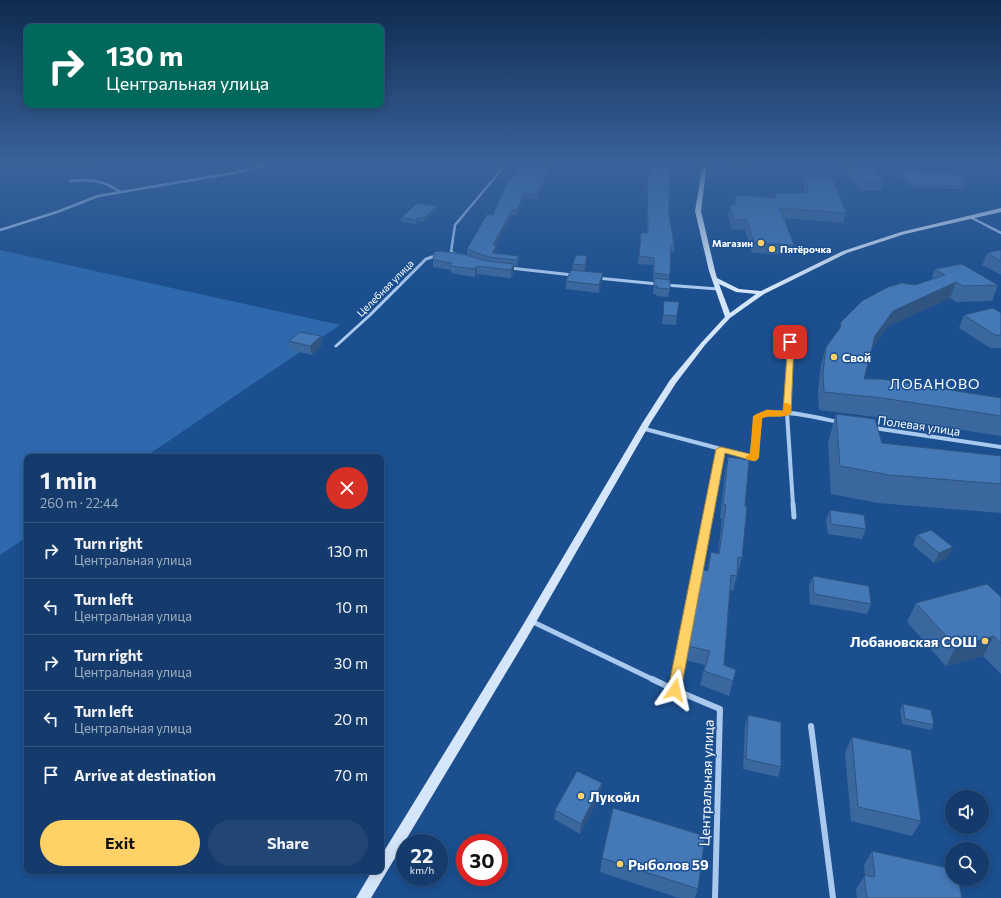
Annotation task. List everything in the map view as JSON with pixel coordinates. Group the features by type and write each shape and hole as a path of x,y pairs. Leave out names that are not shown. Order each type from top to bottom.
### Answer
{"main road":[{"path":"699,205 698,211 714,279 728,317"},
{"path":"384,863 673,382 703,344 728,317 762,293 845,252 903,233 1001,210"},
{"path":"714,279 738,291 762,293"},
{"path":"363,898 377,874"}],"street":[{"path":"0,230 75,205"},
{"path":"458,255 450,252 455,224 471,205"},
{"path":"970,217 1001,233"},
{"name":"Целебная улица","path":"336,346 370,315 426,259 450,252"},
{"path":"504,268 575,275"},
{"path":"590,277 718,289"},
{"path":"790,342 787,413 794,518"},
{"path":"645,429 754,458 758,416 767,412 787,413 842,423"},
{"name":"Полевая улица","path":"866,427 1001,447"},
{"path":"530,621 675,690 721,449"},
{"name":"Центральная улица","path":"675,690 720,709 715,898"},
{"path":"811,726 833,898"}],"shaded area":[{"path":"0,250 340,325 149,454 24,454 24,539 0,555"}],"building":[{"path":"415,205 437,206 424,218 418,218 416,220 401,218"},
{"path":"497,205 519,205 517,210 512,210 493,245 497,245 492,253 519,256 517,260 489,257 467,249 487,214 493,215"},
{"path":"648,205 669,205 674,245 671,245 670,275 654,273 654,258 639,256 641,233 648,233"},
{"path":"730,205 843,205 846,213 780,208 794,245 754,243 747,220 734,219"},
{"path":"1001,250 1001,261 987,253"},
{"path":"440,251 463,254 487,261 514,264 511,270 477,266 475,269 450,266 452,263 433,260 434,252"},
{"path":"576,255 587,256 585,265 573,264"},
{"path":"962,264 998,285 963,286 956,282 893,311 875,336 864,379 881,379 1001,398 1001,416 882,398 824,392 823,373 826,347 840,328 841,322 862,301 888,287 902,283 915,285 945,275 935,269"},
{"path":"571,270 603,273 599,285 566,281"},
{"path":"654,278 670,280 670,289 657,288 657,286 654,286"},
{"path":"664,301 679,302 677,316 663,315"},
{"path":"993,308 1001,313 1001,335 995,335 964,315"},
{"path":"300,332 321,336 310,346 289,341"},
{"path":"836,414 875,419 882,443 1001,456 1001,484 889,475 840,466"},
{"path":"728,457 749,460 745,506 747,507 742,558 738,557 737,576 731,575 724,665 736,670 733,681 704,671 710,651 688,646 703,570 708,571 711,552 719,554 726,505 723,504"},
{"path":"830,510 864,515 866,529 831,524"},
{"path":"931,530 953,547 939,553 917,535"},
{"path":"813,576 869,586 871,604 814,594"},
{"path":"987,584 1001,597 1001,643 994,636 956,647 916,603"},
{"path":"903,704 931,710 934,725 905,719"},
{"path":"748,715 781,722 781,767 746,759"},
{"path":"852,737 911,750 921,821 858,807"},
{"path":"577,771 602,783 581,824 555,810"},
{"path":"613,808 705,836 698,889 602,858"},
{"path":"872,851 945,867 945,886 959,886 962,898 867,898 864,875 875,877"}],"slow traffic":[{"path":"750,457 754,458 758,416 767,412 787,413 787,405"}],"place":[{"name":"Магазин","path":"761,243"},
{"name":"Пятёрочка","path":"772,249"},
{"name":"Свой","path":"834,357"},
{"name":"Лобановская СОШ","path":"985,641"},
{"name":"Лукойл","path":"581,796"},
{"name":"Рыболов 59","path":"620,864"}],"district":[{"name":"ЛОБАНОВО","path":"935,383"}],"route":[{"path":"675,690 721,449 754,458 758,416 767,412 787,413 790,342"}]}
